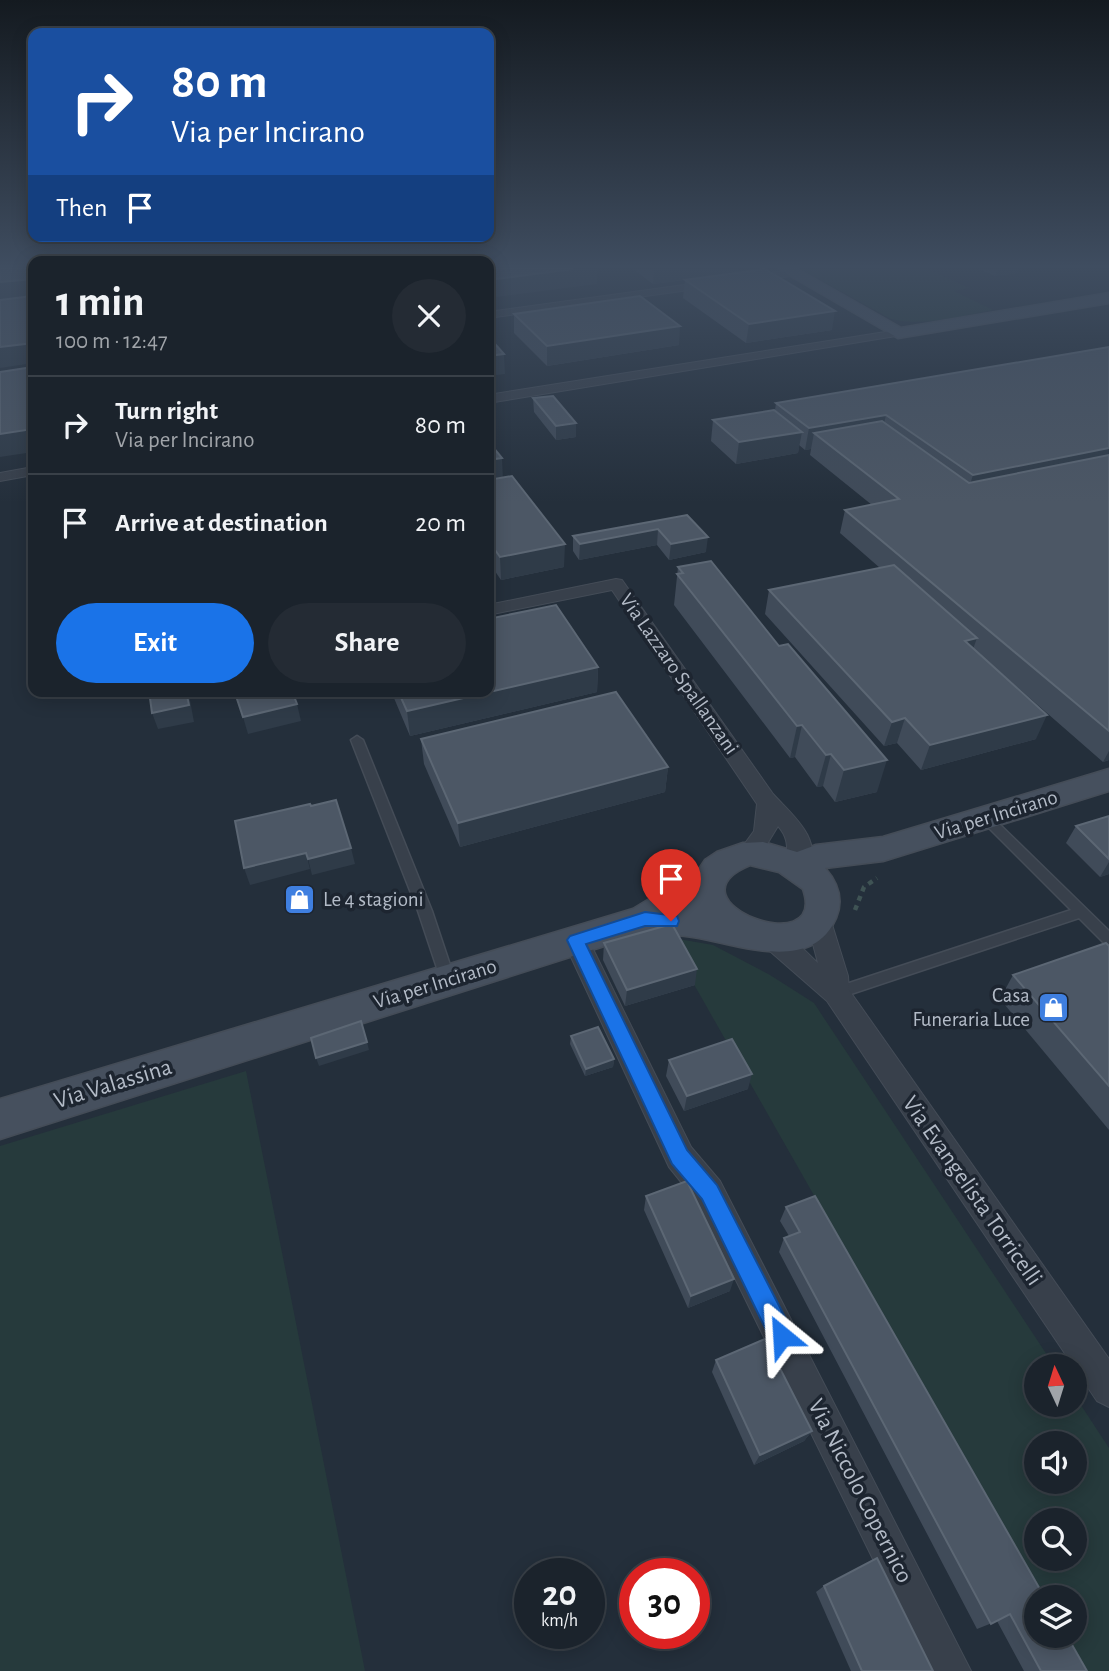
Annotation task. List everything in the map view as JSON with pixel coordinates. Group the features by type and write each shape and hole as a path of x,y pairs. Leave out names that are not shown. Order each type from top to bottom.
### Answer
{"street":[{"path":"494,398 811,347"},
{"path":"0,477 28,472"},
{"name":"Via Lazzaro Spallanzani","path":"494,609 616,584 768,803 790,822 803,847 799,866"},
{"name":"Via per Incirano","path":"799,866 826,855 883,849 1109,780"},
{"path":"750,853 767,832 770,820 768,803"},
{"name":"Via per Incirano","path":"820,910 839,881 883,849"},
{"path":"750,853 775,855 799,866 812,876 820,889 820,910 808,929 792,936 760,936 728,923 715,910 709,894 710,879 725,862 750,853"},
{"name":"Via per Incirano","path":"225,1049 645,919 710,879"},
{"name":"Via Evangelista Torricelli","path":"820,910 835,976 836,993"},
{"name":"Via per Incirano","path":"645,919 696,923 760,936"},
{"name":"Via Evangelista Torricelli","path":"760,936 836,993 1109,1389"},
{"name":"Via Niccolo Copernico","path":"576,940 680,1157 709,1192 950,1671"},
{"name":"Via Valassina","path":"0,1119 225,1049"}],"lane":[{"path":"357,740 425,911 448,980"},
{"path":"986,818 1075,914 1109,939"},
{"path":"836,993 1075,914"}],"green space":[{"path":"667,937 713,945 770,975 814,1003 1046,1354 1024,1354 1024,1418 1087,1418 1087,1414 1109,1448 1109,1671 1084,1671 1072,1648 1087,1648 1087,1585 1036,1585 1028,1571 1087,1571 1087,1508 1024,1508 1024,1565"},
{"path":"246,1071 365,1671 0,1671 0,1146"}],"building":[{"path":"494,347 498,347 504,354 494,355"},
{"path":"1109,347 1109,448 973,475 886,415 809,428 776,403"},
{"path":"28,368 28,430 0,434 0,372"},
{"path":"553,396 576,423 556,426 533,398"},
{"path":"774,410 802,432 739,442 713,420"},
{"path":"882,421 969,483 1109,455 1109,731 845,510 899,499 814,433"},
{"path":"494,448 502,458 494,459"},
{"path":"512,476 565,544 500,557 494,548 494,479"},
{"path":"687,515 708,537 671,544 658,529 580,544 573,536"},
{"path":"711,561 779,646 788,644 887,760 844,770 831,754 826,755 802,725 797,726 677,574 683,573 678,567"},
{"path":"894,565 977,638 965,641 1047,715 930,745 905,718 892,722 769,590"},
{"path":"556,605 598,667 494,691 494,618"},
{"path":"616,692 668,767 458,823 421,739"},
{"path":"150,697 187,697 189,705 152,713"},
{"path":"236,697 294,697 297,704 243,717"},
{"path":"401,697 468,697 407,711"},
{"path":"336,800 351,848 308,859 306,853 244,868 235,821"},
{"path":"1109,816 1109,859 1076,826"},
{"path":"672,924 697,969 627,990 604,943"},
{"path":"1106,943 1109,946 1109,1086 1013,975"},
{"path":"361,1021 367,1042 316,1058 311,1038"},
{"path":"598,1027 614,1059 586,1069 571,1036"},
{"path":"732,1039 752,1074 687,1096 669,1060"},
{"path":"687,1181 734,1279 691,1296 646,1196"},
{"path":"815,1196 1024,1561 1024,1571 1030,1571 1038,1585 1024,1585 1024,1640 1010,1614 991,1624 784,1238 800,1232 786,1207"},
{"path":"765,1339 812,1431 760,1455 716,1360"},
{"path":"877,1558 933,1671 862,1671 824,1586"},
{"path":"1028,1648 1074,1648 1087,1671 1041,1671"}],"place":[{"name":"Le 4 stagioni","path":"300,899"},
{"name":"Casa Funeraria Luce","path":"1053,1007"}],"route":[{"path":"671,921 645,919 576,940 680,1157 709,1192 782,1336"}]}
